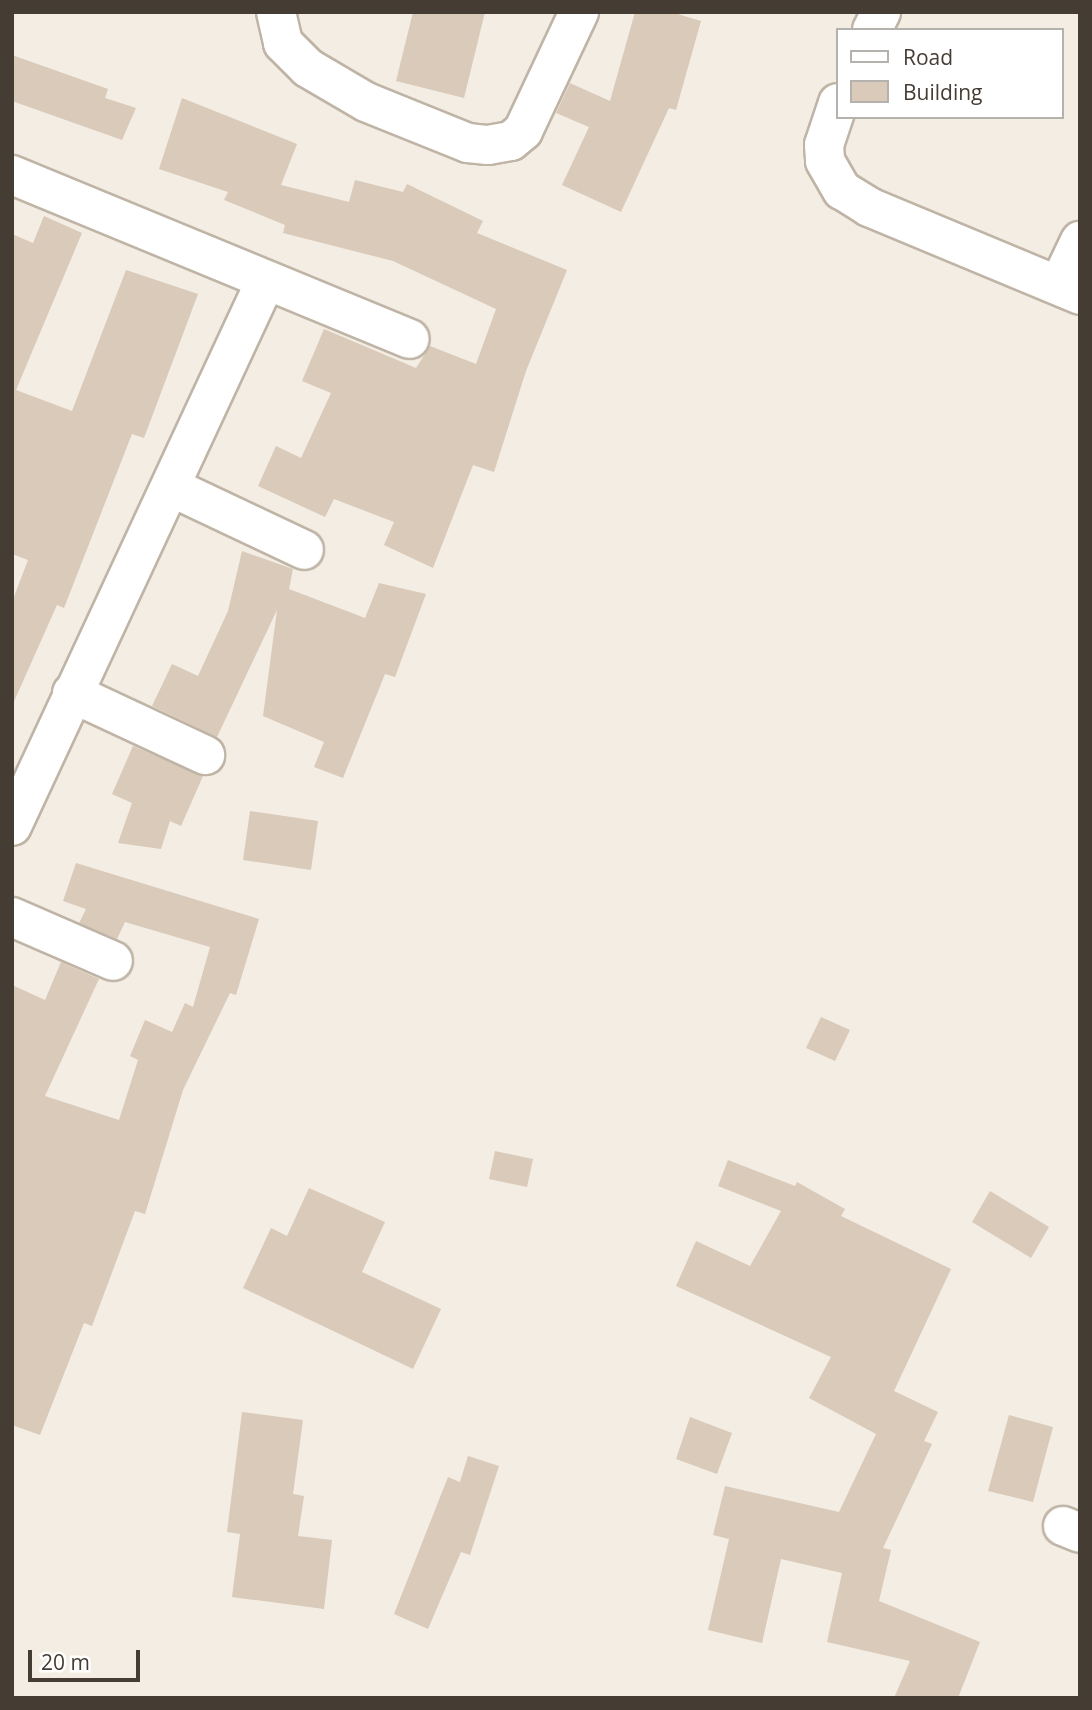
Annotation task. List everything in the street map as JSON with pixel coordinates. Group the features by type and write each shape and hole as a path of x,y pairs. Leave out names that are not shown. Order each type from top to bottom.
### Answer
{"street":[{"path":"276,12 283,43 307,68 366,102 468,143 488,145 511,141 523,131 579,12"},
{"path":"874,28 881,12"},
{"path":"836,109 824,145 825,161 842,190 869,207 1069,290 1080,241"},
{"path":"12,175 410,339"},
{"path":"12,825 72,693 172,487 266,280"},
{"path":"172,487 304,550"},
{"path":"72,693 205,755"},
{"path":"12,917 113,961"}],"building":[{"path":"413,12 485,12 464,98 396,81"},
{"path":"635,12 671,12 701,21 676,110 669,108 621,212 562,185 589,127 556,113 570,83 610,101"},
{"path":"12,55 108,89 105,98 136,108 122,140 12,101"},
{"path":"182,98 297,144 281,185 349,202 355,180 403,192 407,184 483,221 477,233 567,270 526,371 494,472 473,465 433,568 384,545 394,522 334,499 325,517 258,486 276,446 301,458 331,393 302,381 324,329 416,368 430,346 476,364 496,309 393,261 283,233 285,225 224,200 228,192 159,169"},
{"path":"44,216 82,233 16,390 72,411 126,270 198,294 144,438 132,434 64,608 57,605 12,706 12,602 28,560 12,554 12,234 33,243"},
{"path":"242,551 293,569 289,589 365,618 379,583 426,594 395,677 385,674 343,778 314,767 324,742 263,716 277,610 217,737 152,706 172,664 198,676 228,611"},
{"path":"133,746 203,776 181,826 170,821 161,849 118,843 132,803 112,794"},
{"path":"250,811 318,821 311,870 243,860"},
{"path":"76,863 259,919 236,995 230,993 183,1090 145,1214 135,1211 92,1326 84,1323 40,1435 12,1425 12,985 45,1000 61,962 99,979 45,1096 119,1120 138,1060 130,1056 145,1020 172,1032 185,1003 193,1007 210,947 125,922 117,939 79,923 86,909 63,901"},
{"path":"821,1017 850,1030 835,1061 806,1048"},
{"path":"495,1151 533,1159 527,1187 489,1179"},
{"path":"728,1160 795,1186 797,1182 845,1209 841,1216 951,1269 894,1391 938,1412 924,1441 932,1444 883,1548 891,1550 879,1601 980,1642 958,1698 894,1698 910,1661 827,1642 842,1573 781,1559 762,1643 708,1630 729,1539 713,1535 725,1486 839,1512 876,1434 809,1398 831,1357 676,1286 696,1241 750,1266 781,1211 718,1186"},
{"path":"309,1188 385,1222 362,1272 441,1309 413,1369 243,1288 271,1228 287,1236"},
{"path":"990,1191 1049,1227 1031,1258 972,1222"},
{"path":"242,1412 303,1420 293,1494 304,1496 298,1536 332,1540 324,1609 232,1597 240,1534 227,1532"},
{"path":"1009,1415 1053,1427 1033,1502 988,1491"},
{"path":"690,1417 732,1433 717,1474 676,1459"},
{"path":"468,1456 499,1466 470,1555 461,1552 428,1629 394,1614 448,1477 460,1482"}]}
